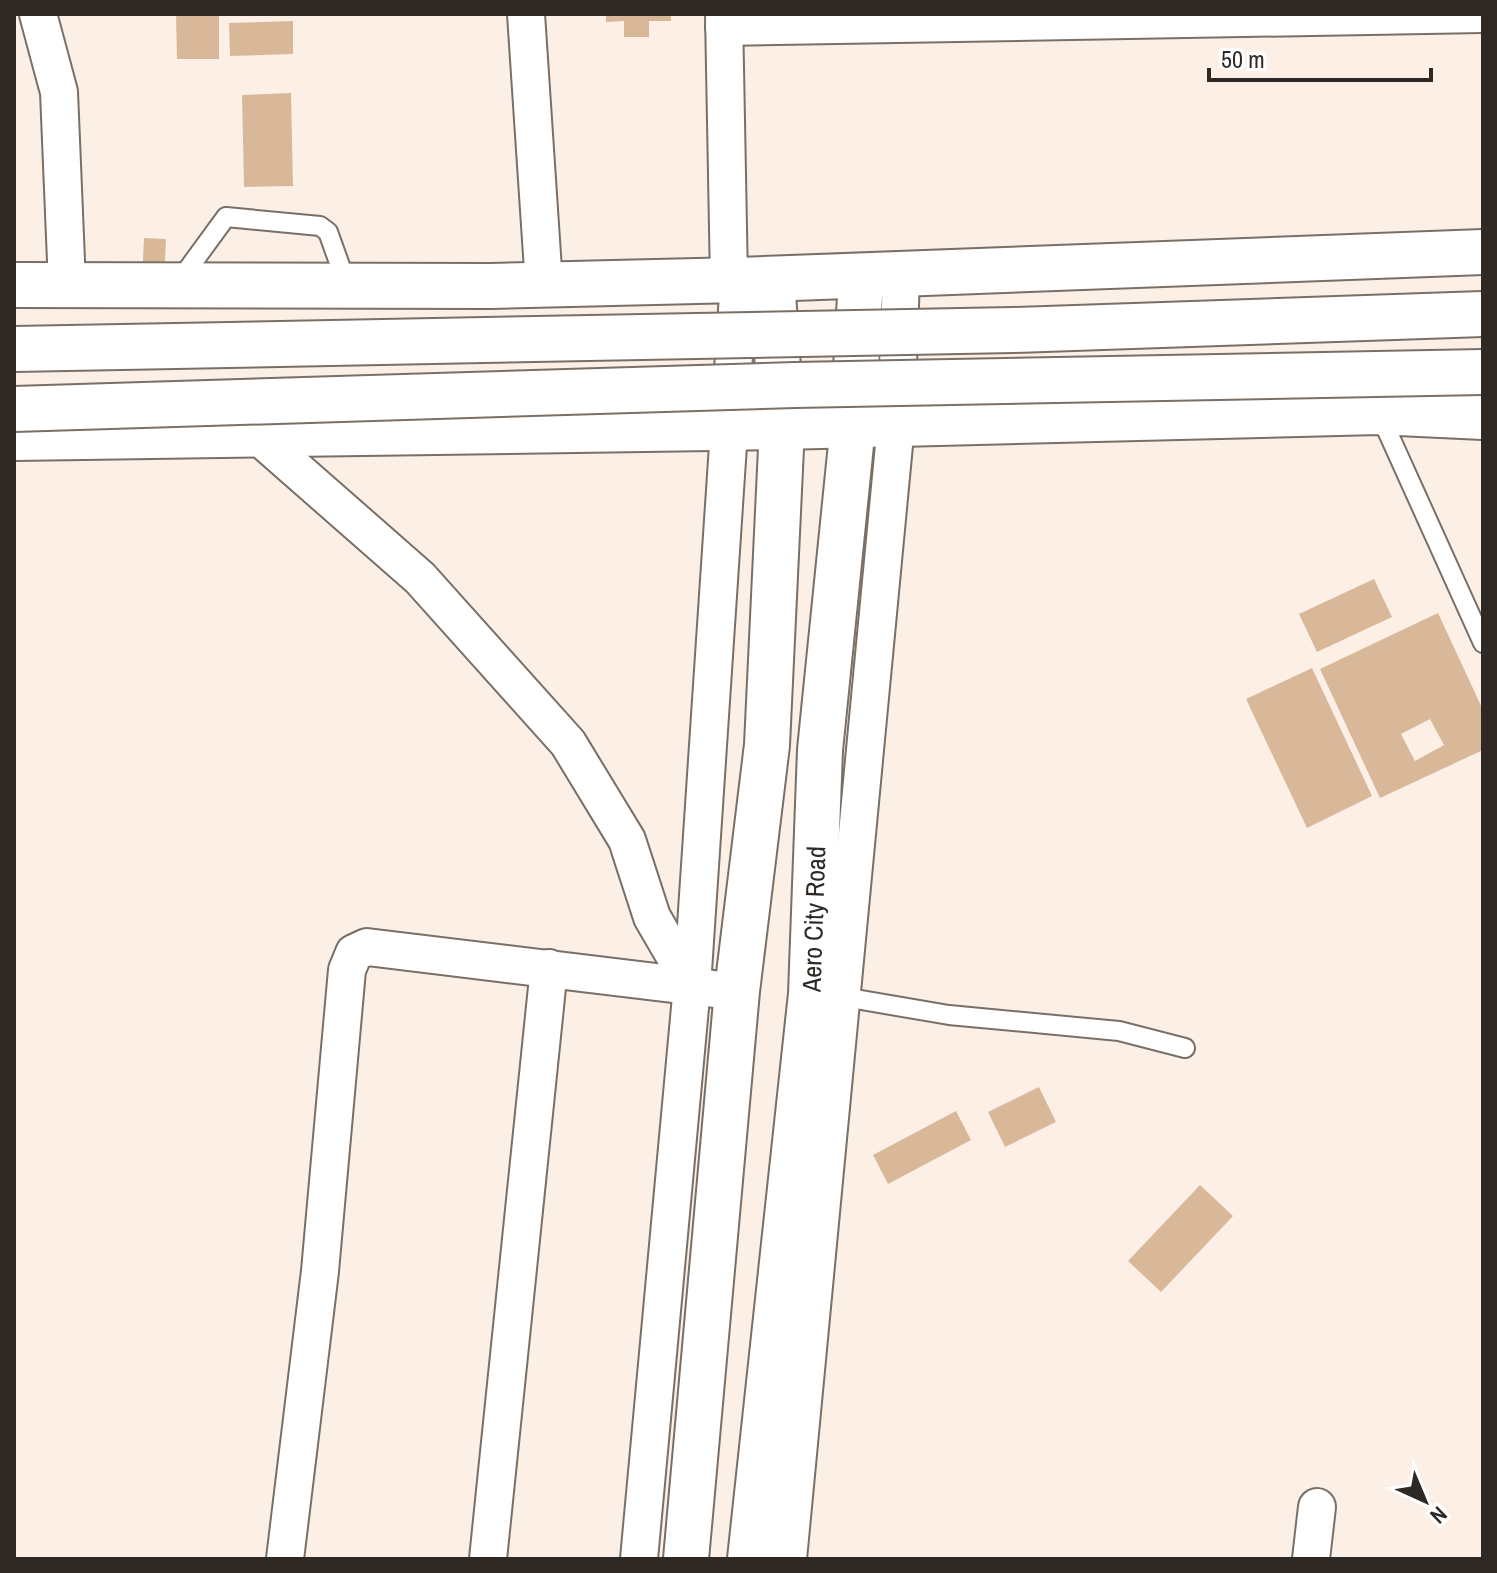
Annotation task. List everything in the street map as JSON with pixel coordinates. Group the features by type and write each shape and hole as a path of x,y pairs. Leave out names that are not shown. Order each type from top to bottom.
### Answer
{"main road":[{"path":"14,285 544,285 881,277 1483,252"},
{"name":"Aero City Road","path":"750,1559 827,995 820,750 853,425 881,277"},
{"path":"686,1559 737,991 767,745 782,427 747,280"},
{"path":"14,349 1013,330 1483,314"},
{"path":"14,409 795,385 1483,372"},
{"path":"14,438 782,427 1378,412 1483,417"}],"street":[{"path":"38,14 59,92 67,285"},
{"path":"526,14 544,285"},
{"path":"639,1559 692,986 731,427 747,280 724,20 1483,14"},
{"path":"788,1559 827,995 896,424 881,277"},
{"path":"257,435 420,578 568,743 627,840 652,917 692,986"},
{"path":"285,1559 320,1271 347,970 354,953 367,947 737,991"},
{"path":"488,1559 549,968"},
{"path":"1311,1559 1317,1507"}],"lane":[{"path":"176,285 219,223 236,215 320,226 328,232 347,285"},
{"path":"1378,412 1483,643"},
{"path":"827,995 949,1015 1119,1031 1185,1048"}],"building":[{"path":"176,14 219,14 219,59 177,59"},
{"path":"606,14 671,14 671,21 649,21 649,37 624,37 624,21 606,22"},
{"path":"293,21 293,54 230,56 229,23"},
{"path":"291,93 293,186 244,187 242,95"},
{"path":"144,238 166,239 164,283 142,282"},
{"path":"1374,579 1392,617 1317,652 1299,614"},
{"path":"1438,613 1483,710 1483,750 1380,798 1320,669","holes":["1430,719 1444,745 1415,761 1401,734"]},
{"path":"1312,668 1372,796 1307,828 1246,699"},
{"path":"1039,1087 1056,1122 1005,1147 988,1112"},
{"path":"956,1111 971,1140 888,1184 873,1155"},
{"path":"1200,1185 1233,1216 1161,1292 1128,1261"}]}
